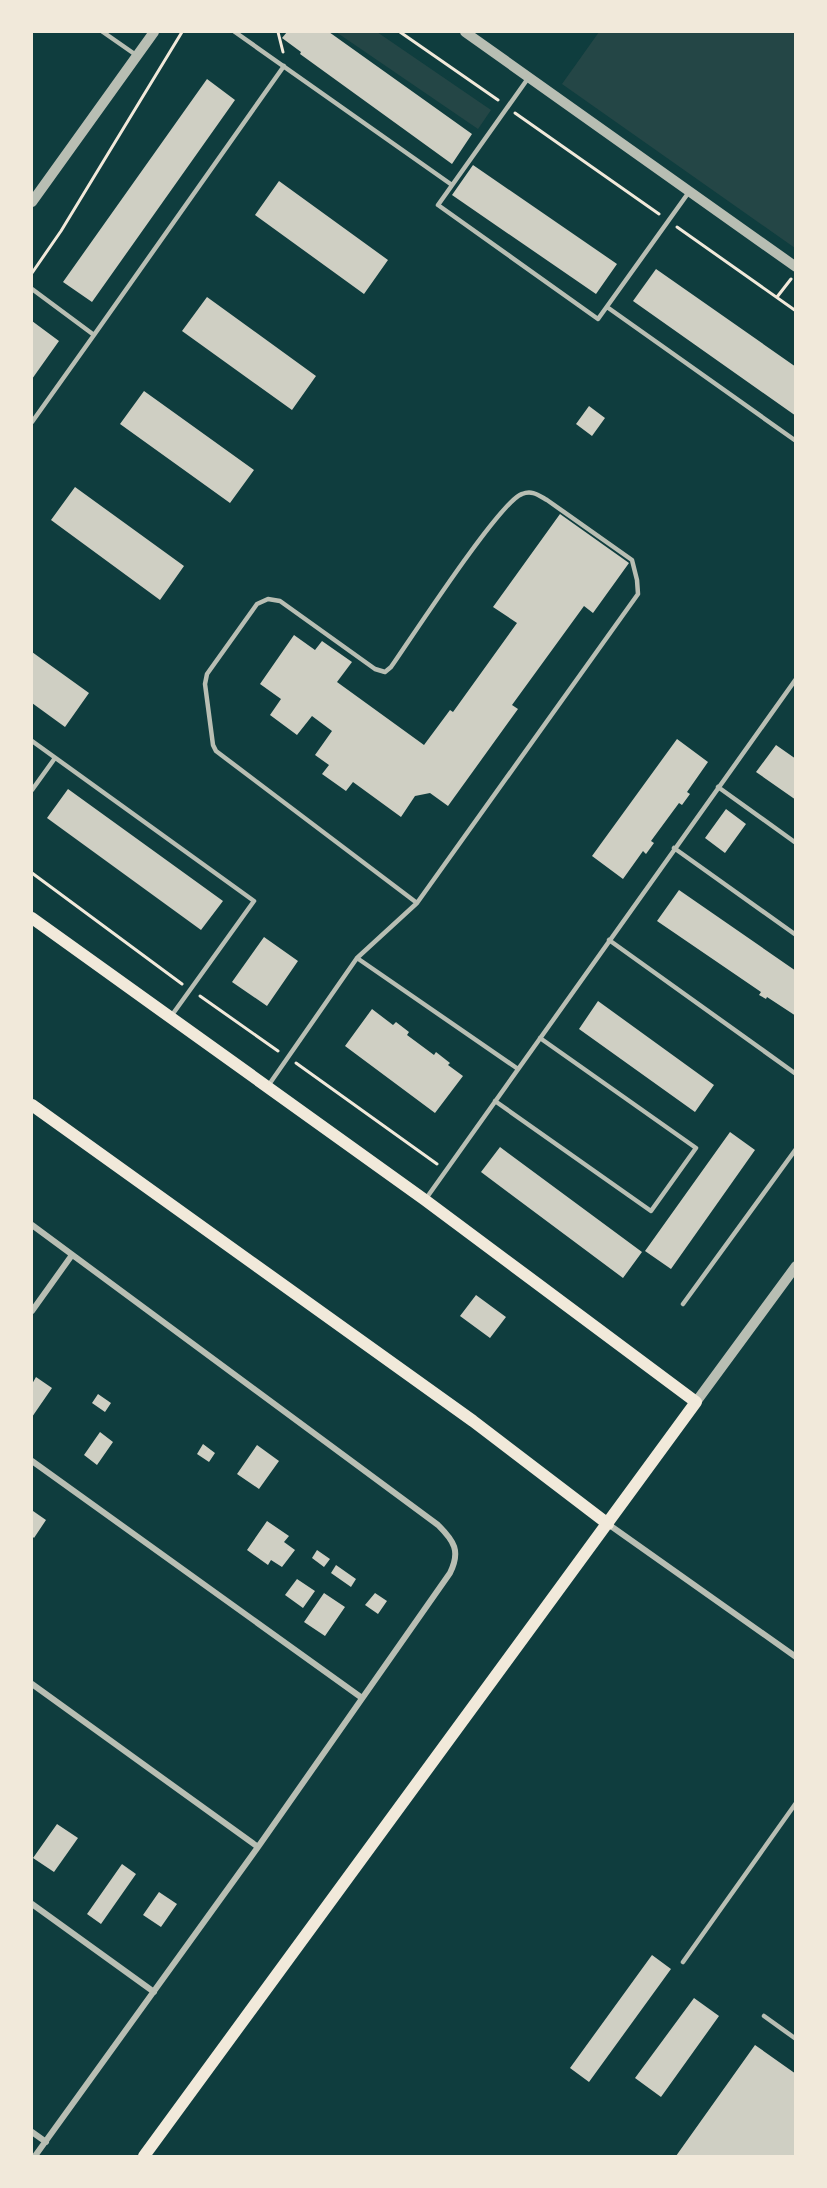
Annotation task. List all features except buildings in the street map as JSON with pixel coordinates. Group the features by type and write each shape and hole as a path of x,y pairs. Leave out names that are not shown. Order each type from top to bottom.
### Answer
{"main road":[{"path":"32,918 425,1200 696,1402 144,2157"},
{"path":"32,1105 473,1421 608,1524"}],"street":[{"path":"32,202 154,32"},
{"path":"465,32 795,267"},
{"path":"32,1225 438,1525 455,1545 456,1561 450,1573 258,1847 35,2157"},
{"path":"32,1311 72,1255"},
{"path":"696,1402 795,1266"},
{"path":"32,1461 362,1698"},
{"path":"608,1524 795,1657"},
{"path":"32,1684 258,1847"},
{"path":"32,1904 154,1992"},
{"path":"32,2132 46,2142"}],"lane":[{"path":"103,32 136,55"},
{"path":"235,32 452,185"},
{"path":"32,422 284,66"},
{"path":"529,77 438,205 598,319 689,192"},
{"path":"32,289 94,335"},
{"path":"607,307 795,441"},
{"path":"267,1088 357,958 417,903 638,594 632,560 533,492 520,494 497,516 391,667 385,672 375,669 280,601 268,599 257,604 207,674 205,684 213,745 216,751 417,903"},
{"path":"425,1200 795,679"},
{"path":"32,741 254,901 170,1018"},
{"path":"32,790 55,758"},
{"path":"718,787 795,843"},
{"path":"674,849 795,934"},
{"path":"609,940 795,1074"},
{"path":"357,958 518,1069"},
{"path":"495,1101 651,1211 696,1148 540,1038"},
{"path":"684,1304 795,1149"},
{"path":"682,1962 795,1803"},
{"path":"764,2016 795,2038"}],"path":[{"path":"32,273 62,231 182,32"},
{"path":"400,32 795,311"},
{"path":"777,297 795,273"},
{"path":"32,873 190,990 446,1170"}],"shaded area":[{"path":"336,32 377,32 491,110 478,129"},
{"path":"599,32 795,32 795,248 562,84"}]}
